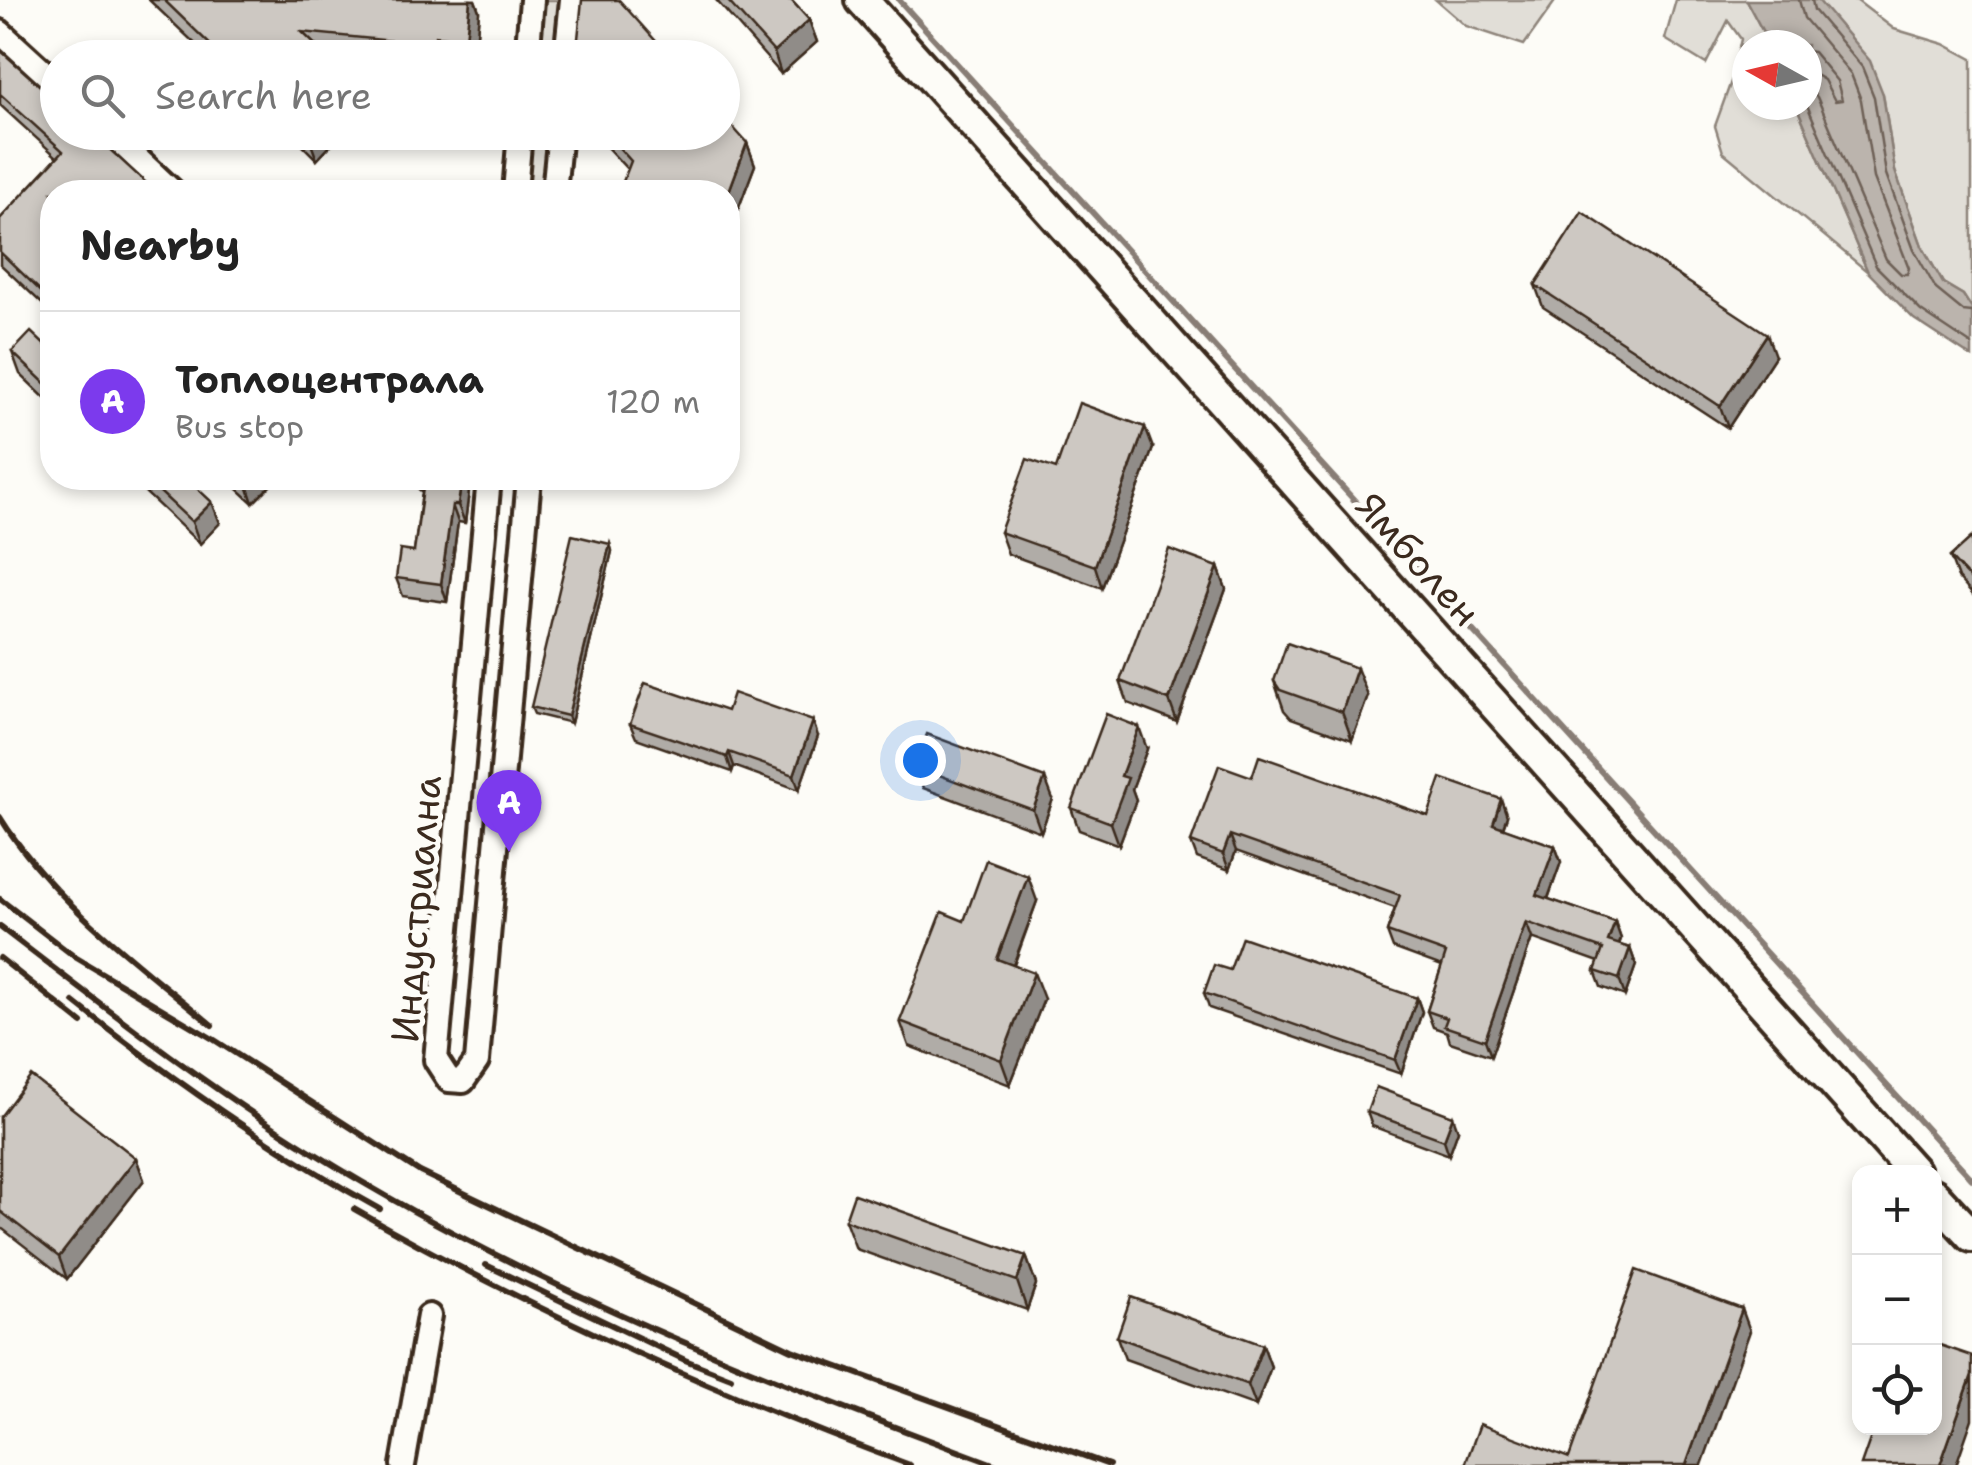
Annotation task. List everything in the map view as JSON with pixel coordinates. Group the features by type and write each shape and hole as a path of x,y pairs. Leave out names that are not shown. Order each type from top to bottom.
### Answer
{"main road":[{"name":"Ямболен","path":"862,0 1908,1165"},
{"path":"1942,1204 1972,1236"}],"street":[{"path":"529,40 532,0"},
{"path":"568,40 572,0"},
{"path":"0,32 40,69"},
{"path":"128,150 160,180"},
{"path":"516,180 519,150"},
{"path":"531,150 554,180"},
{"path":"555,180 558,150"},
{"name":"Индустриална","path":"486,490 436,1060 449,1080 463,1081 477,1061 528,490"},
{"path":"466,730 505,744"},
{"path":"404,1465 429,1316"}],"shaded area":[{"path":"532,0 572,0 568,40 529,40"},
{"path":"1436,0 1556,0 1524,45 1466,26"},
{"path":"1676,0 1746,0 1762,30 1734,30 1728,21 1706,64 1665,39"},
{"path":"1818,0 1856,0 1894,29 1944,44 1972,59 1972,309 1963,295 1943,283 1922,246 1895,171 1883,94"},
{"path":"1732,79 1732,120 1802,120 1868,272 1723,152 1715,126"},
{"path":"519,150 558,150 555,180 516,180"}],"water":[{"path":"1746,0 1818,0 1870,61 1883,94 1895,171 1922,246 1943,283 1963,295 1972,309 1972,357 1914,319 1868,272 1802,120 1822,120 1822,30 1762,30"}],"building":[{"path":"164,0 470,0 466,39 435,36 435,40 383,40 302,32 310,40 205,40"},
{"path":"582,0 619,0 655,40 578,40"},
{"path":"727,0 791,0 809,20 774,52"},
{"path":"0,50 40,86 40,130 0,94"},
{"path":"740,135 747,143 733,180 624,180 631,161 621,150 740,150"},
{"path":"110,150 143,180 40,180 40,290 0,252 0,219 63,151"},
{"path":"1582,212 1767,334 1720,406 1535,285"},
{"path":"31,332 40,341 40,379 12,352"},
{"path":"1079,403 1145,427 1095,566 1000,532 1027,459 1056,469"},
{"path":"158,490 199,490 212,502 192,522"},
{"path":"423,490 460,490 458,505 452,505 441,584 396,578 400,550 414,552"},
{"path":"572,535 610,544 568,716 531,707"},
{"path":"1972,537 1972,581 1950,557"},
{"path":"1169,549 1218,567 1169,700 1120,681"},
{"path":"1287,643 1357,668 1342,712 1280,690 1274,681"},
{"path":"645,683 727,711 733,693 813,721 794,775 630,724"},
{"path":"1106,714 1139,727 1121,776 1128,778 1111,823 1071,808"},
{"path":"927,734 1045,778 1033,810 915,766"},
{"path":"1259,756 1428,816 1441,778 1501,799 1493,824 1555,846 1537,895 1615,922 1608,941 1630,948 1619,979 1595,971 1603,949 1526,922 1485,1040 1444,1026 1447,1018 1427,1011 1446,953 1387,932 1400,895 1230,835 1223,854 1191,842 1219,765 1252,777"},
{"path":"986,860 1028,876 997,959 1034,973 1001,1060 900,1021 942,912 964,921"},
{"path":"1242,937 1417,998 1395,1060 1204,993 1214,965 1230,970"},
{"path":"31,1076 136,1158 59,1257 0,1211 0,1117"},
{"path":"1376,1087 1453,1116 1444,1140 1367,1112"},
{"path":"854,1194 1026,1256 1017,1281 845,1220"},
{"path":"1636,1270 1742,1309 1686,1465 1465,1465 1480,1424 1569,1458"},
{"path":"1131,1297 1263,1345 1248,1385 1117,1337"},
{"path":"1942,1346 1972,1356 1972,1375 1940,1465 1861,1465 1872,1435 1942,1435"}],"waterway":[{"path":"899,0 1972,1179"}],"railway":[{"path":"0,817 21,848 70,903 212,1025"},
{"path":"0,899 75,957 213,1039 420,1172 792,1350 1109,1465"},
{"path":"0,927 233,1100 395,1201 647,1326 821,1399 996,1465"},
{"path":"0,958 82,1023"},
{"path":"74,1002 222,1112 380,1209"},
{"path":"354,1209 489,1282 627,1349 910,1465"},
{"path":"486,1265 731,1378"}],"place":[{"name":"Топлоцентрала","path":"509,852"}]}
